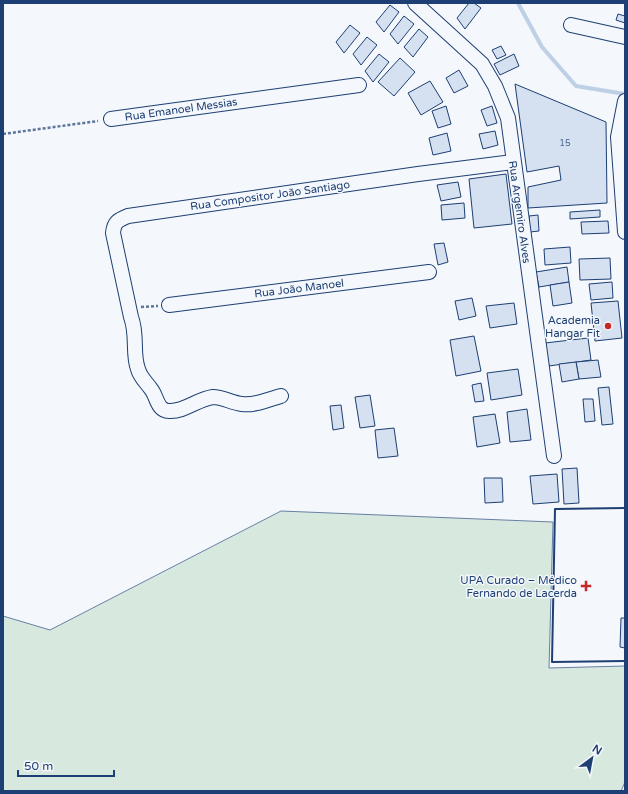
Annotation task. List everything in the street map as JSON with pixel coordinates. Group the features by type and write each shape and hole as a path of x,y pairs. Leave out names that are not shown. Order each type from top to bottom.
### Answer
{"street":[{"name":"Rua Argemiro Alves","path":"415,3 482,64 495,86 508,118 554,456"},
{"path":"571,24 625,37"},
{"name":"Rua Emanoel Messias","path":"111,119 358,85"},
{"path":"624,103 622,141 625,232"},
{"name":"Rua Compositor João Santiago","path":"281,396 259,402 243,404 211,397 184,409 168,412 162,409 152,390 143,380 137,368 135,329 128,308 113,233 114,224 123,218 410,175 513,162"},
{"name":"Rua João Manoel","path":"169,305 429,272"}],"path":[{"name":"Rua Emanoel Messias","path":"3,134 111,119"},
{"path":"128,308 169,305"}],"shaded area":[{"path":"281,511 553,522 549,668 625,666 625,782 621,791 3,791 3,616 50,630"}],"building":[{"path":"469,3 474,3 481,8 465,29 457,18"},
{"path":"390,5 399,12 384,32 376,22"},
{"path":"618,14 625,16 625,23 616,20"},
{"path":"404,16 414,24 398,44 390,34"},
{"path":"350,25 360,33 344,53 336,42"},
{"path":"419,29 428,37 413,57 404,47"},
{"path":"367,37 377,45 361,65 353,54"},
{"path":"501,46 506,55 497,59 492,50"},
{"path":"379,54 389,62 373,82 365,71"},
{"path":"514,54 519,66 500,75 494,64"},
{"path":"400,58 415,72 394,96 378,82"},
{"path":"459,70 468,86 454,93 446,78"},
{"path":"430,81 443,102 421,115 408,93"},
{"path":"515,84 606,122 607,203 528,208 528,187 561,180 559,166 527,172"},
{"path":"446,106 451,124 438,128 432,111"},
{"path":"492,106 497,123 487,126 481,110"},
{"path":"495,131 498,145 483,149 479,134"},
{"path":"447,133 451,151 433,155 429,138"},
{"path":"506,174 512,224 474,228 469,179"},
{"path":"458,182 461,197 441,201 437,185"},
{"path":"464,203 465,218 442,220 441,205"},
{"path":"600,210 600,217 570,219 570,212"},
{"path":"538,215 539,231 530,232 529,216"},
{"path":"608,221 609,233 582,234 581,222"},
{"path":"444,243 448,262 438,265 434,244"},
{"path":"570,247 571,263 545,265 544,249"},
{"path":"610,258 611,279 580,280 579,259"},
{"path":"567,267 569,282 539,287 536,272"},
{"path":"569,282 572,303 553,306 550,285"},
{"path":"612,282 613,298 591,300 589,284"},
{"path":"472,298 476,316 459,320 455,301"},
{"name":"Academia Hangar Fit","path":"618,301 622,338 595,341 591,303"},
{"path":"514,303 517,324 490,328 486,306"},
{"path":"474,336 481,371 456,376 450,340"},
{"path":"588,338 591,360 549,366 545,343"},
{"path":"598,360 601,377 579,379 576,362"},
{"path":"576,362 579,379 562,382 559,364"},
{"path":"518,369 522,395 491,400 487,373"},
{"path":"481,383 484,401 475,402 472,385"},
{"path":"609,387 613,424 602,425 598,388"},
{"path":"370,395 375,426 360,428 355,397"},
{"path":"583,399 593,399 595,421 585,422"},
{"path":"341,405 344,428 333,430 330,406"},
{"path":"527,409 531,440 510,442 507,412"},
{"path":"495,414 500,443 477,447 473,417"},
{"path":"394,428 398,456 378,458 375,430"},
{"path":"577,468 579,503 564,504 562,469"},
{"path":"557,474 559,502 533,504 530,476"},
{"path":"484,478 502,478 503,502 485,503"},
{"path":"621,618 625,618 625,648 620,647"}],"waterway":[{"path":"518,3 542,47 576,86 625,94"}],"wall":[{"path":"625,508 555,509 552,662 625,661"}],"place":[{"name":"Academia Hangar Fit","path":"608,326"},
{"name":"UPA Curado – Médico Fernando de Lacerda","path":"586,586"}]}
